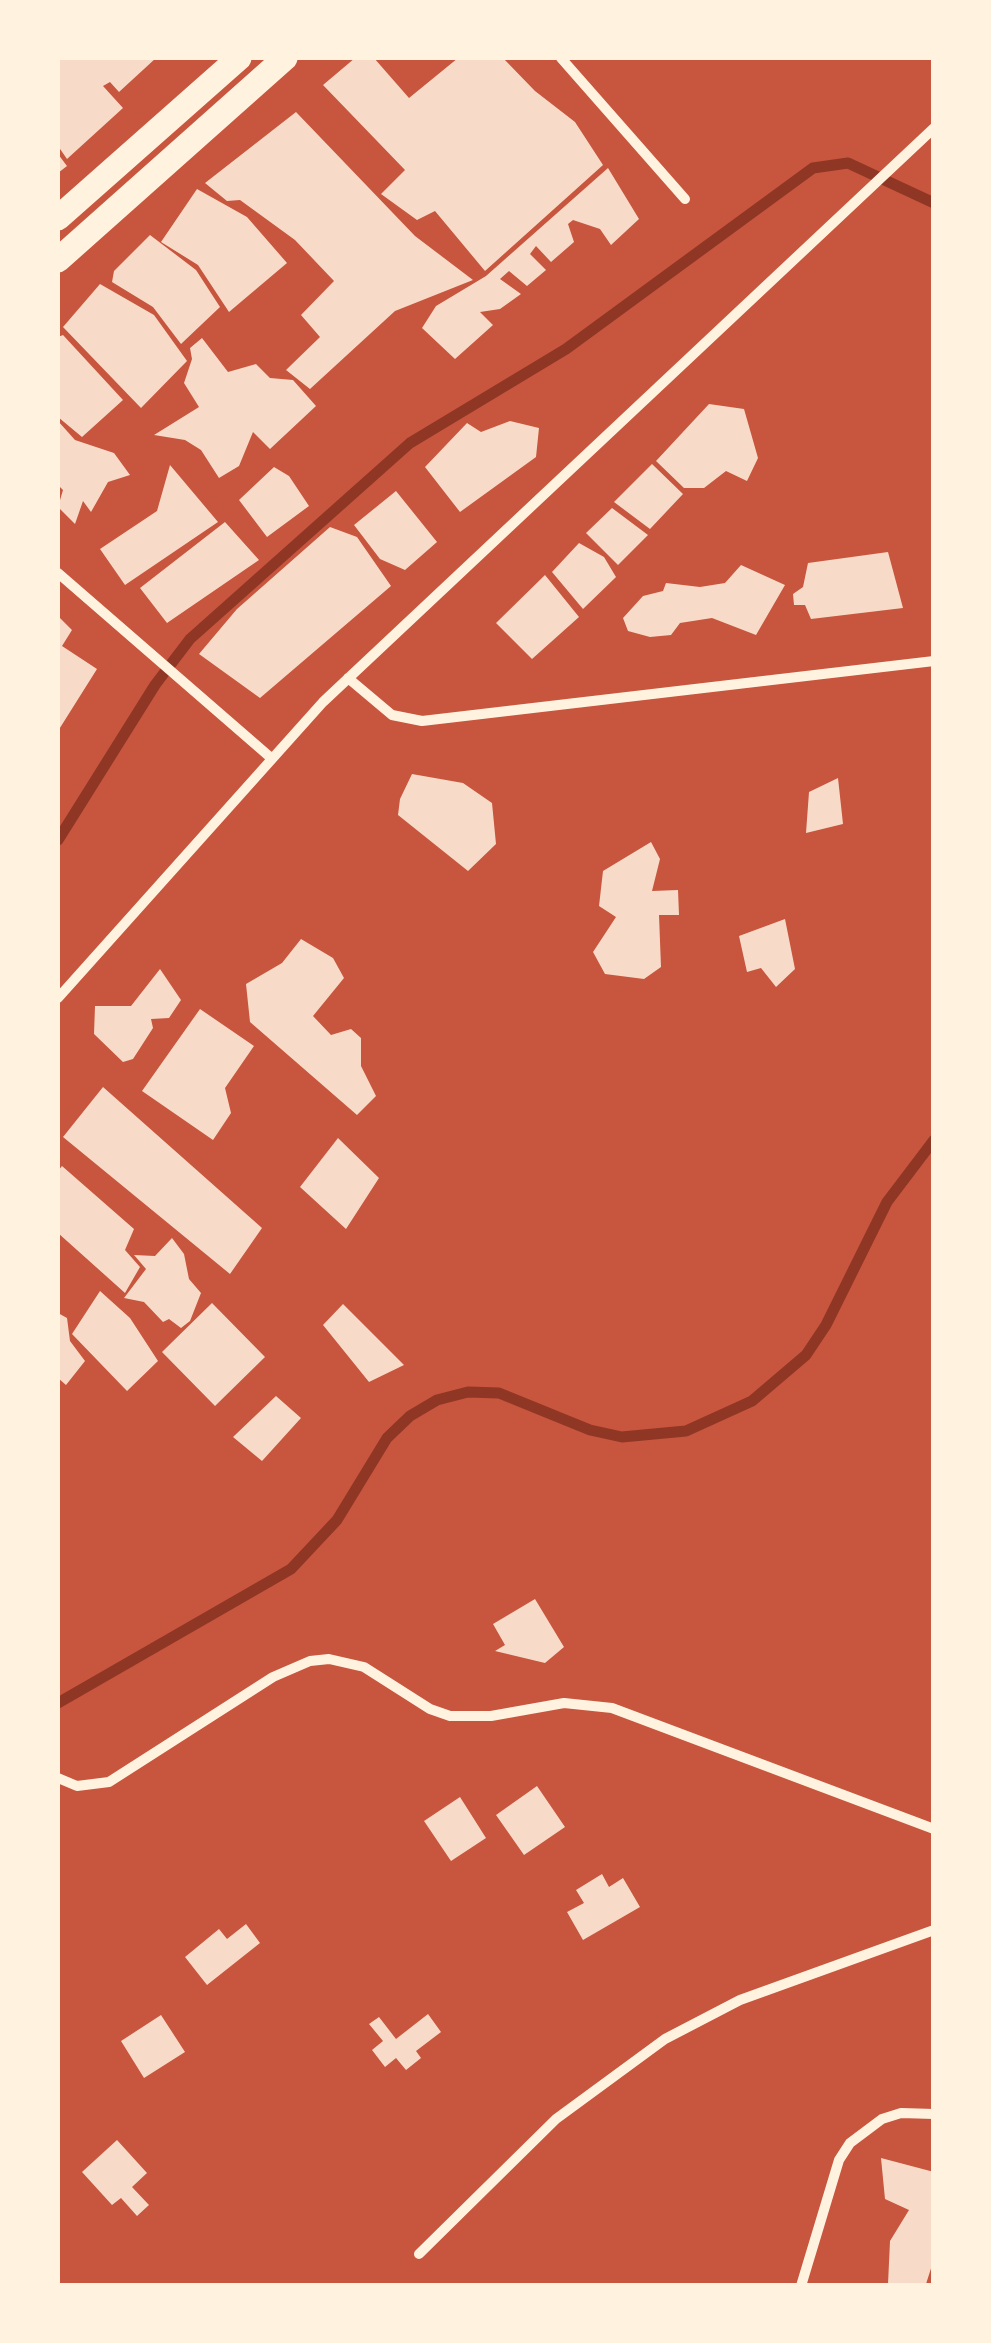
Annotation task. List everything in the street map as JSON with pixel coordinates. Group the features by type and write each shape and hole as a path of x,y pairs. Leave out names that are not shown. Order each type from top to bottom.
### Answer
{"main road":[{"path":"58,218 238,58"},
{"path":"58,260 285,58"}],"street":[{"path":"561,58 685,199"},
{"path":"58,998 270,757 348,678 934,128"},
{"path":"58,573 270,757"},
{"path":"348,678 392,715 422,721 934,661"},
{"path":"58,1778 76,1786 109,1782 273,1676 329,1658 364,1667 430,1709 450,1716 492,1716 538,1704 612,1708 934,1828"},
{"path":"419,2254 556,2119 666,2039 740,2000 934,1930"},
{"path":"801,2286 840,2160 850,2143 882,2119 901,2113 934,2114"}],"building":[{"path":"58,58 156,58 119,92 110,82 103,86 123,108 67,159 58,146"},
{"path":"355,58 374,58 409,98 458,58 503,58 535,91 575,122 603,165 485,271 435,211 417,220 381,194 405,170 323,85"},
{"path":"296,112 415,236 473,280 395,311 310,389 286,370 320,337 301,315 334,281 295,240 240,200 227,201 205,183"},
{"path":"58,154 67,166 58,173"},
{"path":"608,168 639,219 611,245 600,229 573,220 568,224 574,242 551,262 536,246 530,254 546,270 527,286 509,271 500,279 521,294 500,309 480,312 493,325 455,359 422,328 436,306 486,276"},
{"path":"197,189 247,217 287,263 229,312 198,265 161,242"},
{"path":"150,235 196,270 220,307 181,344 153,307 112,282 114,271"},
{"path":"100,284 154,315 187,361 141,408 63,327"},
{"path":"63,335 123,400 82,437 58,417 58,337"},
{"path":"202,338 228,372 256,364 270,378 293,380 316,406 270,449 253,432 239,466 219,478 201,450 185,440 154,435 199,407 184,383 192,359 190,348"},
{"path":"709,404 744,409 758,458 747,481 726,471 704,488 684,488 656,461"},
{"path":"58,421 75,440 114,453 130,475 108,482 91,512 83,501 75,524 58,507 63,490 58,485"},
{"path":"510,421 539,428 536,457 460,512 425,467 467,423 481,432"},
{"path":"652,464 683,494 650,529 614,502"},
{"path":"170,465 218,522 125,585 100,549 157,511"},
{"path":"274,467 289,476 309,506 267,537 239,500"},
{"path":"396,491 437,542 405,570 380,559 354,525"},
{"path":"612,508 648,535 618,565 586,533"},
{"path":"225,522 259,560 167,623 140,588"},
{"path":"330,527 357,537 391,586 260,698 199,654 237,609"},
{"path":"579,543 604,557 616,577 583,609 552,572"},
{"path":"888,552 903,608 811,619 805,605 794,605 793,594 803,587 808,563"},
{"path":"741,565 785,585 756,635 712,618 680,623 671,635 650,637 628,631 623,618 643,596 663,591 666,583 700,587 725,583"},
{"path":"545,575 579,617 532,659 496,623"},
{"path":"58,616 72,630 62,646 97,669 58,731"},
{"path":"412,774 463,783 492,803 496,844 468,871 398,815 400,799"},
{"path":"838,778 843,824 806,833 809,792"},
{"path":"651,842 660,859 652,891 678,890 679,915 659,915 661,967 644,979 605,974 593,952 616,917 599,906 603,871"},
{"path":"785,919 795,969 776,987 761,968 747,972 739,936"},
{"path":"301,939 333,958 344,978 313,1016 331,1035 351,1029 361,1038 361,1066 376,1096 357,1115 250,1022 246,984 282,963"},
{"path":"160,969 181,1000 169,1018 151,1019 153,1028 133,1059 123,1062 94,1034 95,1006 131,1006"},
{"path":"200,1009 254,1046 225,1088 231,1113 213,1140 142,1091"},
{"path":"103,1087 262,1228 230,1274 63,1137"},
{"path":"338,1138 379,1178 346,1229 300,1187"},
{"path":"62,1166 134,1229 125,1250 140,1267 125,1293 58,1233 58,1171"},
{"path":"172,1238 184,1254 189,1279 201,1293 190,1321 181,1328 169,1319 163,1322 144,1302 124,1298 146,1269 134,1255 155,1256"},
{"path":"100,1291 130,1318 158,1361 127,1391 72,1334"},
{"path":"212,1303 265,1357 215,1406 162,1352"},
{"path":"343,1304 404,1365 369,1382 323,1325"},
{"path":"58,1313 67,1318 70,1341 85,1361 66,1385 58,1378"},
{"path":"276,1396 301,1418 262,1461 233,1437"},
{"path":"535,1599 564,1647 545,1663 495,1651 505,1645 493,1624"},
{"path":"537,1786 565,1827 524,1855 496,1815"},
{"path":"460,1797 486,1838 451,1861 424,1821"},
{"path":"602,1874 609,1887 623,1878 640,1907 583,1940 567,1912 584,1903 576,1890"},
{"path":"246,1924 260,1943 207,1985 185,1957 219,1929 227,1939"},
{"path":"428,2014 441,2032 416,2051 421,2058 406,2070 396,2058 385,2067 372,2050 383,2041 369,2024 379,2017 396,2039"},
{"path":"161,2015 185,2052 144,2078 121,2041"},
{"path":"117,2140 147,2173 132,2187 149,2205 137,2216 121,2198 112,2205 82,2172"},
{"path":"881,2158 934,2172 934,2259 926,2284 888,2284 890,2241 909,2210 885,2199"}],"waterway":[{"path":"58,840 155,685 190,639 410,443 566,349 813,168 848,163 934,203"},
{"path":"58,1703 291,1569 337,1520 387,1438 410,1416 437,1400 468,1392 499,1393 590,1430 622,1437 686,1431 752,1401 806,1355 826,1325 887,1202 934,1140"}]}
